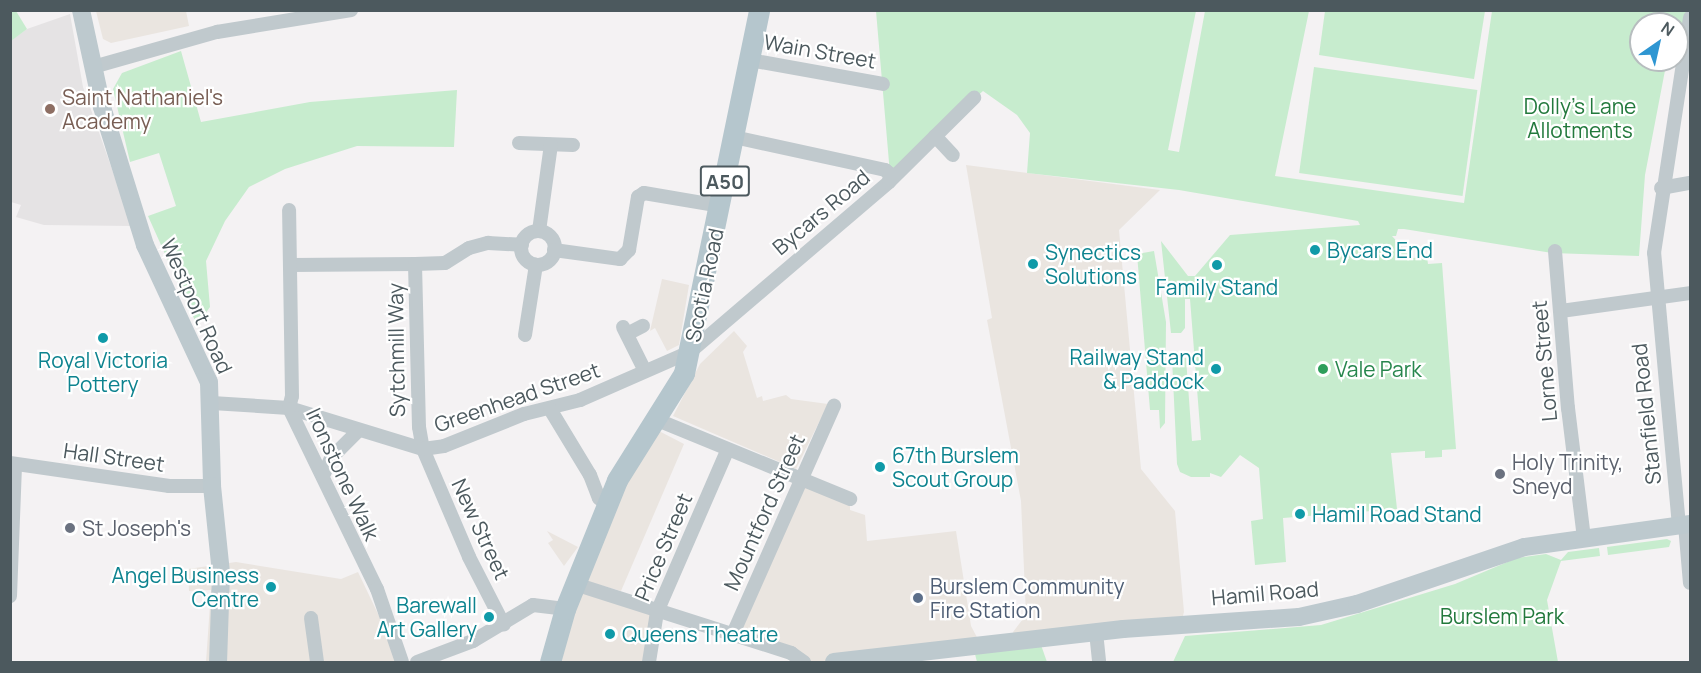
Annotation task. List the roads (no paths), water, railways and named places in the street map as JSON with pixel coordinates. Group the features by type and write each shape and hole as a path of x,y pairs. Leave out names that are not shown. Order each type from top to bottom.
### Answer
{"main road":[{"name":"Scotia Road","path":"607,505 617,480 684,373 759,10"},
{"name":"A50","path":"550,663 565,609 607,505"}],"street":[{"name":"Westport Road","path":"81,10 93,67 145,245 202,360 212,403 212,486 221,573 218,663"},
{"path":"93,67 217,32 351,10"},
{"name":"Stanfield Road","path":"1690,18 1661,188 1654,253 1655,299 1685,525 1690,583"},
{"name":"Wain Street","path":"750,60 883,84"},
{"name":"Bycars Road","path":"690,352 889,182 974,98"},
{"path":"734,137 885,170 890,174 889,182"},
{"path":"933,138 953,155"},
{"path":"519,143 573,145"},
{"path":"539,231 551,145"},
{"path":"1661,188 1690,183"},
{"path":"554,250 621,259 629,250 638,197 644,193 720,206"},
{"path":"289,210 292,265 292,396 289,408"},
{"path":"539,231 552,239 554,250 548,262 536,265 526,260 522,245 525,237 539,231"},
{"path":"414,264 445,263 488,243 522,245"},
{"name":"Lorne Street","path":"1555,251 1568,408 1584,539"},
{"name":"Sytchmill Way","path":"292,265 414,264 419,427 423,449"},
{"path":"525,335 536,265"},
{"path":"1561,311 1690,293"},
{"path":"643,326 624,329 644,369"},
{"name":"Greenhead Street","path":"212,403 289,408 357,432 423,449 444,446 524,414 550,409 615,385 644,369 690,352"},
{"name":"Mountford Street","path":"732,636 834,406"},
{"name":"Ironstone Walk","path":"289,408 365,561 402,663"},
{"path":"550,409 590,475 599,498 607,505"},
{"path":"656,418 728,451 850,499"},
{"path":"323,476 331,458 357,432"},
{"name":"New Street","path":"423,449 469,556 504,625"},
{"name":"Price Street","path":"649,663 657,612 728,451"},
{"path":"10,596 13,463"},
{"name":"Hall Street","path":"13,463 170,486 212,486"},
{"name":"Hamil Road","path":"838,662 989,642 1299,617 1357,604 1524,547 1685,525"},
{"path":"575,584 791,654 804,663"},
{"path":"417,663 504,625 533,605 565,609"},
{"path":"310,618 317,663"},
{"path":"1096,632 1099,663"}],"place":[{"name":"Saint Nathaniel's Academy","path":"50,109"},
{"name":"Bycars End","path":"1315,250"},
{"name":"Synectics Solutions","path":"1033,264"},
{"name":"Family Stand","path":"1217,265"},
{"name":"Royal Victoria Pottery","path":"103,338"},
{"name":"Railway Stand & Paddock","path":"1216,369"},
{"name":"Vale Park","path":"1323,369"},
{"name":"67th Burslem Scout Group","path":"880,467"},
{"name":"Holy Trinity, Sneyd","path":"1500,474"},
{"name":"Hamil Road Stand","path":"1300,514"},
{"name":"St Joseph's","path":"70,528"},
{"name":"Angel Business Centre","path":"271,587"},
{"name":"Burslem Community Fire Station","path":"918,598"},
{"name":"Barewall Art Gallery","path":"489,617"},
{"name":"Queens Theatre","path":"610,634"}],"park label":[{"name":"Dolly's Lane Allotments","path":"1580,118"},
{"name":"Burslem Park","path":"1502,616"}]}
